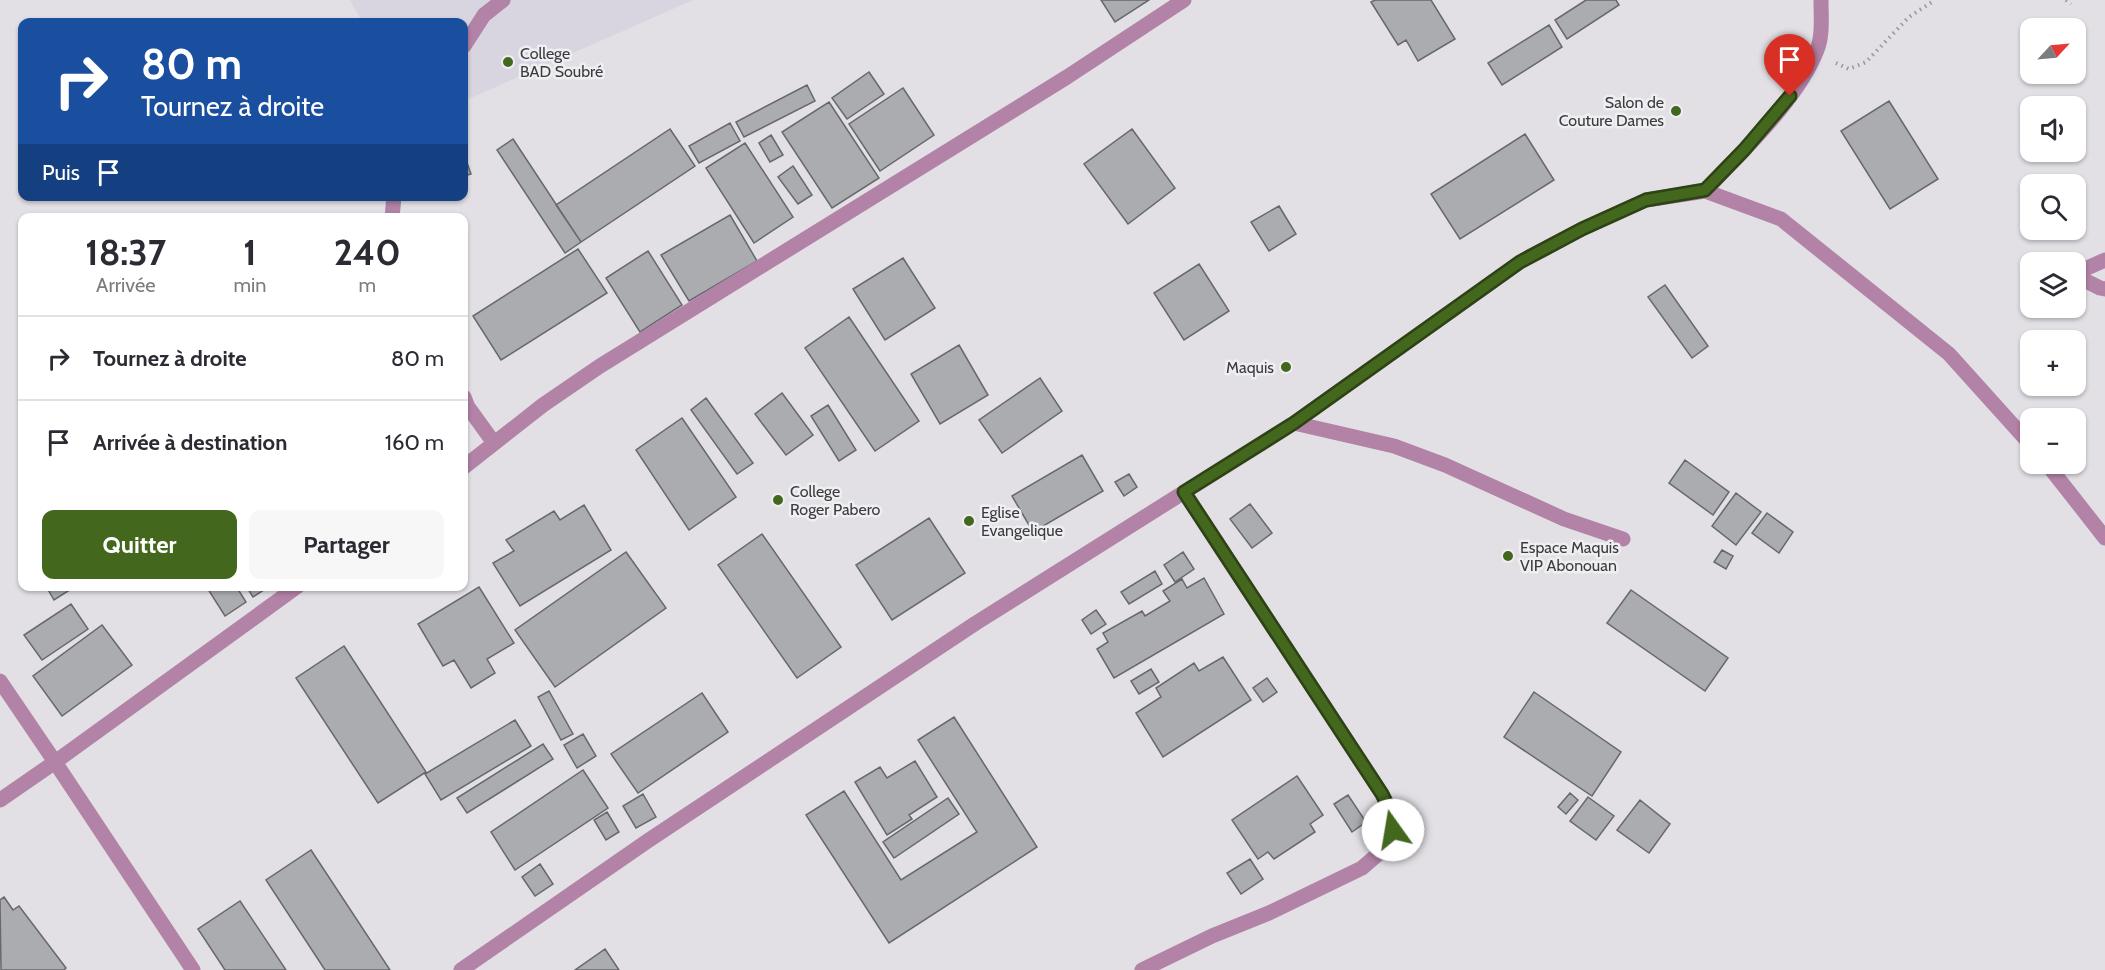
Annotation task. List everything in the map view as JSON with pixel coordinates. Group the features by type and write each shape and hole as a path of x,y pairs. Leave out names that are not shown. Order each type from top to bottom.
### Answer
{"street":[{"path":"468,40 484,15 503,0"},
{"path":"468,464 543,405 600,366 1067,77 1184,0"},
{"path":"1705,190 1744,150 1801,82 1818,49 1821,0"},
{"path":"461,970 649,840 976,623 1294,423 1520,262 1582,229 1646,200 1705,190 1780,219 1948,354 2020,433"},
{"path":"2086,270 2105,260"},
{"path":"2086,280 2105,289"},
{"path":"468,407 494,443"},
{"path":"1294,423 1394,446 1445,465 1564,519 1623,539"},
{"path":"2055,474 2105,538"},
{"path":"1142,970 1362,868 1392,842 1394,818 1382,794 1184,492"},
{"path":"0,800 291,591"},
{"path":"0,681 193,970"}],"path":[{"path":"1818,49 1834,62 1849,69 1866,62 1909,17 1935,0"},
{"path":"2066,0 2071,4"}],"shaded area":[{"name":"College BAD Soubré","path":"350,0 693,0 468,99 468,18 360,18"}],"building":[{"path":"1101,0 1149,0 1115,22"},
{"path":"1375,0 1431,0 1455,39 1418,61 1406,40 1398,45 1371,2"},
{"path":"1586,0 1616,0 1619,5 1567,39 1555,20"},
{"path":"1549,25 1562,47 1502,85 1488,63"},
{"path":"869,72 884,94 847,119 832,98"},
{"path":"807,85 815,101 744,137 736,122"},
{"path":"903,88 934,135 880,171 849,124"},
{"path":"1889,101 1938,179 1890,209 1841,131"},
{"path":"829,102 879,178 832,208 782,132"},
{"path":"730,123 740,141 699,163 689,146"},
{"path":"670,129 695,166 581,242 556,205"},
{"path":"1132,129 1175,188 1128,224 1084,164"},
{"path":"1525,134 1554,180 1460,239 1431,194"},
{"path":"771,135 783,155 770,162 759,143"},
{"path":"513,139 581,242 565,253 497,150"},
{"path":"745,143 793,217 754,243 706,168"},
{"path":"793,166 812,195 798,204 778,177"},
{"path":"1279,206 1296,234 1269,251 1251,222"},
{"path":"730,215 757,261 689,301 661,255"},
{"path":"578,249 607,293 501,360 473,316"},
{"path":"648,251 682,305 640,332 606,278"},
{"path":"903,258 935,308 885,340 853,289"},
{"path":"1199,264 1229,311 1184,340 1154,293"},
{"path":"1665,285 1708,346 1692,358 1648,297"},
{"path":"849,317 919,421 875,451 805,348"},
{"path":"959,345 988,395 940,424 911,374"},
{"path":"1040,378 1062,411 1002,453 979,420"},
{"path":"782,393 813,435 786,455 755,414"},
{"path":"706,398 753,463 737,474 691,410"},
{"path":"828,405 856,450 839,461 811,416"},
{"path":"682,418 736,497 689,530 636,450"},
{"path":"1082,455 1103,491 1033,532 1012,496"},
{"path":"1685,460 1729,492 1713,515 1669,483"},
{"path":"1129,474 1137,487 1124,496 1115,482"},
{"path":"1736,493 1761,512 1736,545 1712,526"},
{"path":"1250,504 1272,533 1252,548 1230,519"},
{"path":"584,505 611,550 520,606 493,563 514,551 506,540 554,511 560,520"},
{"path":"1767,513 1793,532 1779,553 1752,533"},
{"path":"929,518 965,573 892,620 856,565"},
{"path":"762,534 841,647 797,678 718,565"},
{"path":"1722,550 1733,556 1726,569 1714,562"},
{"path":"626,552 666,608 555,687 515,630"},
{"path":"1183,552 1194,569 1175,582 1164,565"},
{"path":"1155,571 1162,584 1129,604 1121,592"},
{"path":"1204,578 1224,614 1114,678 1097,649 1108,642 1103,633 1142,611 1145,616 1170,601 1163,591 1182,579 1187,588"},
{"path":"479,587 514,643 487,659 495,673 471,688 454,660 443,666 418,624"},
{"path":"1631,590 1728,658 1705,691 1607,623"},
{"path":"49,591 68,591 54,600"},
{"path":"209,591 239,591 246,602 225,616"},
{"path":"249,591 262,591 253,597"},
{"path":"71,604 88,629 42,660 24,635"},
{"path":"1096,610 1106,624 1091,634 1082,620"},
{"path":"102,625 132,665 62,716 33,676"},
{"path":"344,646 426,772 378,803 296,678"},
{"path":"1223,657 1251,700 1163,757 1136,713 1161,697 1156,688 1194,663 1199,671"},
{"path":"1151,669 1159,682 1139,694 1131,681"},
{"path":"1267,678 1277,692 1263,702 1253,688"},
{"path":"549,691 573,734 561,740 538,697"},
{"path":"1534,692 1621,752 1592,796 1504,737"},
{"path":"702,693 728,732 638,793 611,754"},
{"path":"954,717 1037,847 889,943 806,815 844,791 901,880 977,832 918,740"},
{"path":"515,720 531,746 441,800 425,774"},
{"path":"583,734 596,756 577,768 564,745"},
{"path":"543,744 553,759 467,813 457,798"},
{"path":"915,761 937,797 909,815 912,819 887,835 855,782 880,767 887,778"},
{"path":"583,770 608,808 515,870 491,832"},
{"path":"1297,776 1323,815 1310,824 1315,832 1274,859 1268,852 1258,859 1232,820"},
{"path":"1570,793 1578,800 1566,814 1558,807"},
{"path":"643,794 656,817 636,828 623,806"},
{"path":"1348,795 1366,822 1352,832 1334,804"},
{"path":"1588,797 1614,816 1596,840 1570,821"},
{"path":"948,798 959,814 894,858 883,842"},
{"path":"1640,800 1670,824 1649,853 1617,830"},
{"path":"607,812 619,832 606,840 594,820"},
{"path":"311,850 390,970 325,970 266,880"},
{"path":"1250,859 1263,879 1241,894 1227,873"},
{"path":"540,864 553,884 535,896 522,877"},
{"path":"4,897 13,910 19,906 66,968 64,970 1,970 0,900"},
{"path":"240,901 286,970 225,970 198,929"},
{"path":"605,949 619,970 575,970"}],"place":[{"name":"College BAD Soubré","path":"508,62"},
{"name":"Salon de Couture Dames","path":"1676,111"},
{"name":"Maquis","path":"1286,367"},
{"name":"College Roger Pabero","path":"778,500"},
{"name":"Eglise Evangelique","path":"969,521"},
{"name":"Espace Maquis VIP Abonouan","path":"1508,556"}],"route":[{"path":"1393,830 1394,818 1382,794 1184,492 1294,423 1520,262 1582,229 1646,200 1705,190 1744,150 1790,96"}]}
